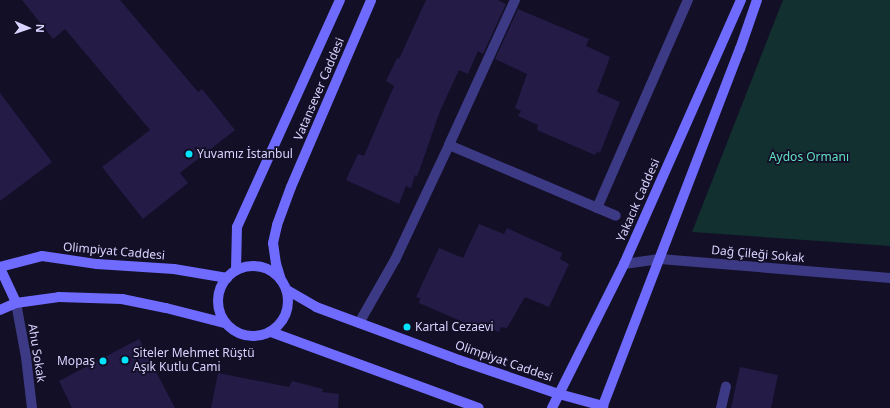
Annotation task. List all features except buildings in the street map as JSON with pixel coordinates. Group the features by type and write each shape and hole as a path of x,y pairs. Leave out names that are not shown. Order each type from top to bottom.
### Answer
{"main road":[{"name":"Vatansever Caddesi","path":"236,270 237,227 340,0"},
{"name":"Vatansever Caddesi","path":"281,280 276,264 273,243 277,225 294,179 371,0"},
{"name":"Yakacık Caddesi","path":"552,408 624,264 741,0"},
{"path":"603,407 737,57 757,0"},
{"name":"Olimpiyat Caddesi","path":"0,268 42,256 97,264 174,269 227,278"},
{"path":"255,266 274,273 281,280 287,290 289,303 286,314 280,325 271,332 261,336 242,335 233,330 226,323 220,312 218,300 220,288 227,278 236,270 255,266"},
{"path":"0,268 16,303"},
{"name":"Olimpiyat Caddesi","path":"287,290 316,307 359,323 559,394 603,407"},
{"path":"0,310 16,303 59,298 122,299 226,323"},
{"path":"271,332 479,408"}],"street":[{"path":"359,323 395,260 515,0"},
{"path":"597,208 688,0"},
{"path":"449,145 616,216"},
{"name":"Dağ Çileği Sokak","path":"624,264 660,259 890,278"},
{"name":"Ahu Sokak","path":"16,303 26,357 32,408"},
{"path":"721,408 726,387"}],"green space":[{"name":"Aydos Ormanı","path":"783,0 890,0 890,246 692,232"}],"place":[{"name":"Yuvamız İstanbul","path":"189,154"},
{"name":"Kartal Cezaevi","path":"407,327"},
{"name":"Siteler Mehmet Rüştü Aşık Kutlu Cami","path":"125,360"},
{"name":"Mopaş","path":"103,361"}]}
